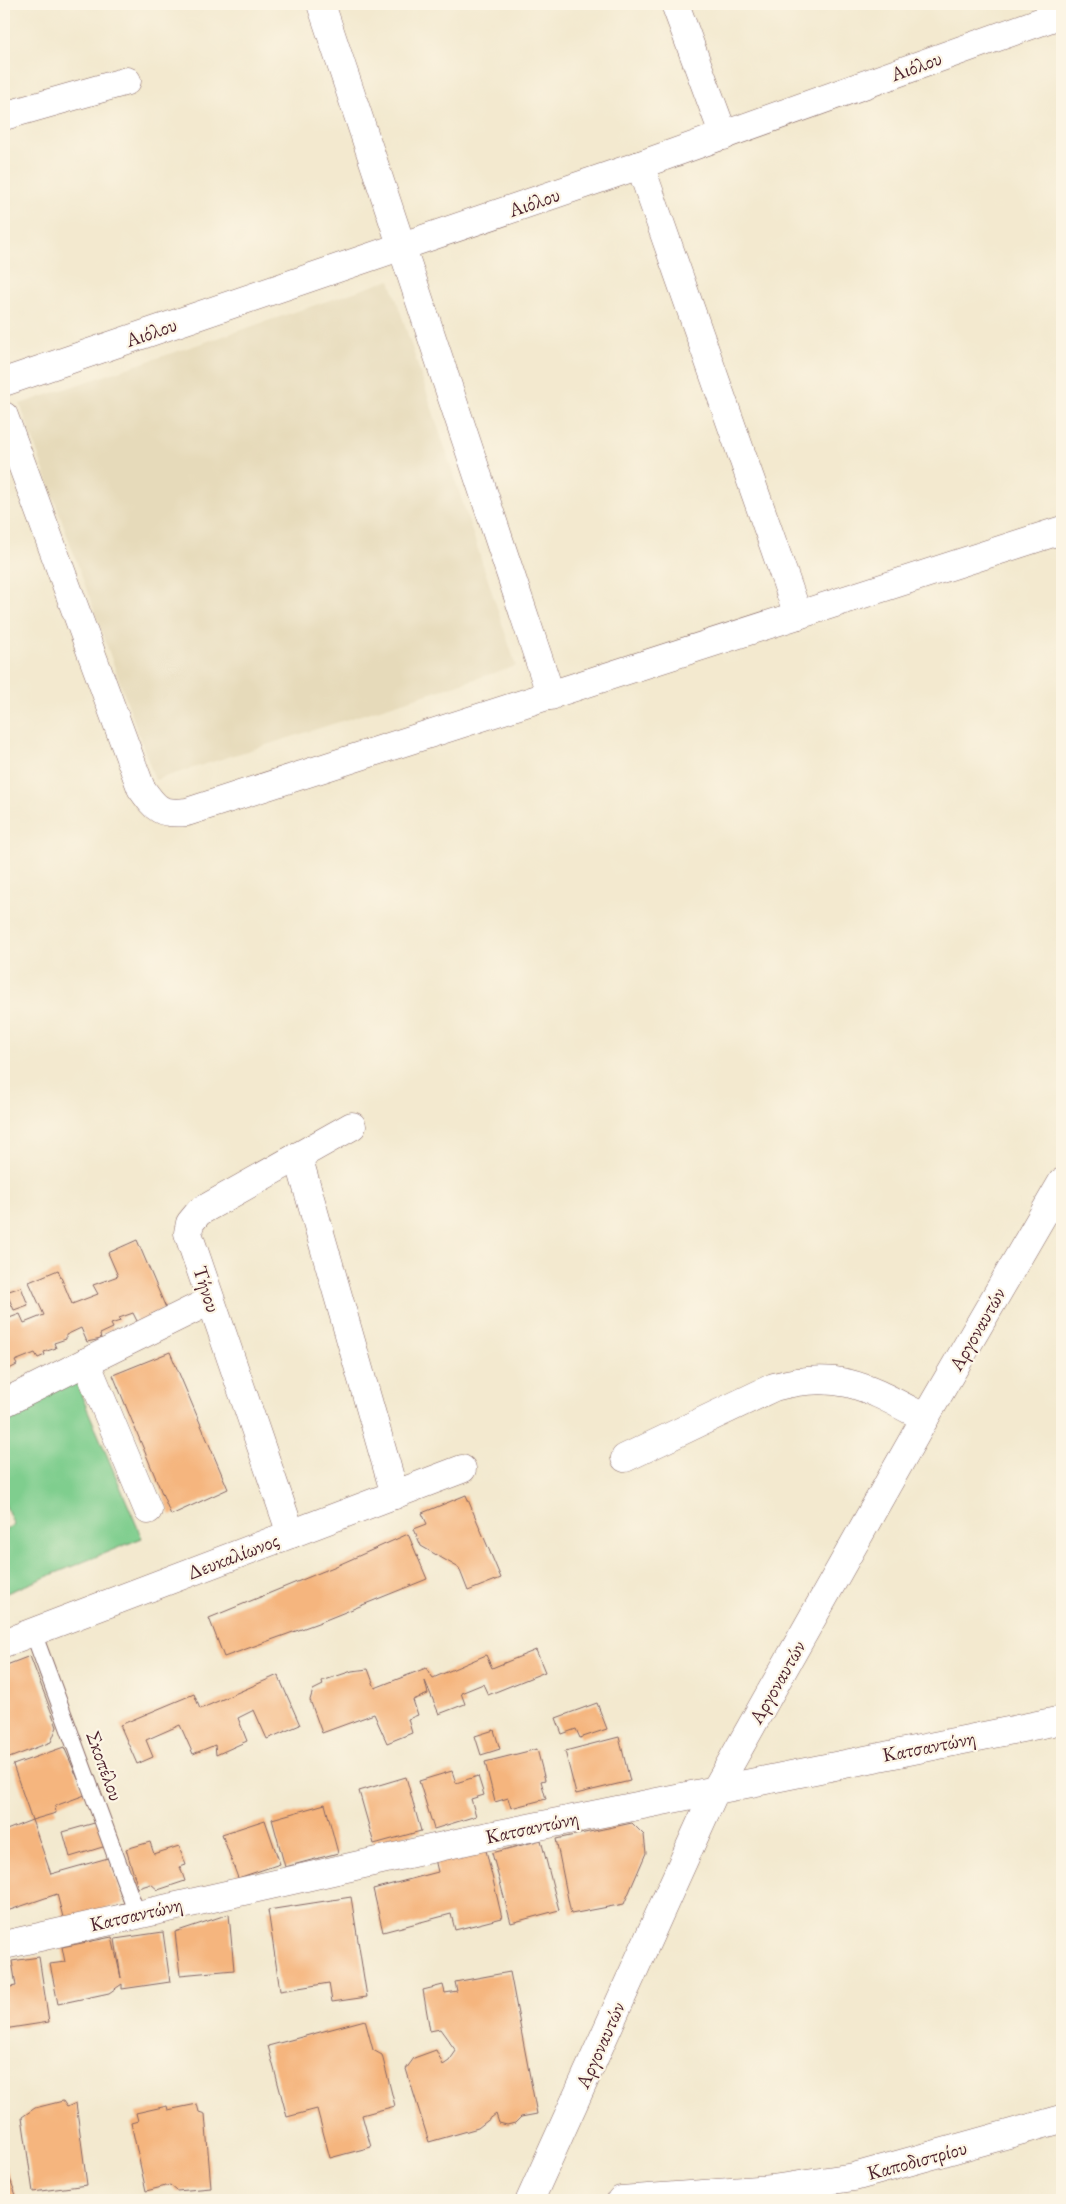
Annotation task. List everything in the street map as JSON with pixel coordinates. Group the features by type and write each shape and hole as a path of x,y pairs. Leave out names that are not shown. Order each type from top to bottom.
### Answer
{"street":[{"path":"321,4 551,696"},
{"path":"675,4 724,136"},
{"name":"Αιόλου","path":"4,382 401,248 724,136 1062,14"},
{"path":"4,116 128,81"},
{"path":"640,165 798,615"},
{"path":"4,416 141,788 153,805 169,814 186,812 551,696 1062,530"},
{"name":"Τήνου","path":"291,1534 188,1233 190,1224 199,1212 352,1126"},
{"path":"298,1156 395,1495"},
{"name":"Αργοναυτών","path":"530,2200 716,1789 926,1418 1061,1189"},
{"path":"4,1403 210,1301"},
{"path":"86,1362 148,1510"},
{"path":"624,1458 774,1387 800,1380 827,1378 864,1387 926,1418"},
{"name":"Δευκαλίωνος","path":"4,1643 462,1469"},
{"name":"Κατσαντώνη","path":"4,1945 479,1838 1062,1720"},
{"name":"Καποδιστρίου","path":"621,2200 772,2189 854,2177 1062,2119"}],"lane":[{"name":"Σκοπέλου","path":"33,1632 138,1914"}],"shaded area":[{"path":"390,280 516,666 155,780 20,404"}],"green space":[{"path":"75,1380 142,1538 4,1594 4,1530 14,1525 4,1502 4,1411"}],"building":[{"path":"137,1240 166,1308 150,1315 152,1319 139,1325 133,1313 119,1318 120,1321 111,1324 113,1328 100,1334 101,1339 87,1342 81,1328 66,1335 66,1339 54,1343 56,1348 44,1352 45,1355 38,1358 35,1353 15,1361 17,1365 9,1369 7,1365 5,1367 4,1320 20,1314 24,1323 44,1315 29,1282 58,1270 72,1304 98,1294 93,1285 118,1276 108,1253"},
{"path":"21,1287 28,1305 14,1310 6,1292"},
{"path":"170,1352 228,1489 171,1515 113,1375"},
{"path":"466,1495 501,1578 468,1591 459,1568 421,1546 414,1529 427,1524 422,1513"},
{"path":"408,1534 427,1579 318,1623 224,1657 209,1618"},
{"path":"536,1650 545,1672 488,1695 483,1684 461,1693 465,1704 439,1714 425,1681 428,1694 413,1700 418,1715 408,1719 412,1733 387,1743 374,1714 322,1733 310,1700 313,1690 323,1685 322,1681 352,1671 368,1669 375,1688 426,1668 433,1678 486,1655 492,1668"},
{"path":"30,1656 57,1727 51,1742 4,1760 4,1666"},
{"path":"278,1675 300,1725 267,1739 254,1710 238,1718 247,1741 216,1755 215,1745 193,1754 180,1725 146,1740 153,1757 137,1764 120,1725 194,1694 200,1709"},
{"path":"597,1703 607,1729 580,1738 576,1729 562,1734 556,1718"},
{"path":"494,1730 500,1749 481,1755 475,1736"},
{"path":"619,1737 630,1781 576,1794 565,1751"},
{"path":"64,1747 85,1795 55,1806 56,1813 32,1820 13,1765"},
{"path":"537,1749 545,1780 541,1781 546,1799 511,1808 508,1798 495,1802 485,1762"},
{"path":"452,1771 456,1783 478,1776 484,1795 471,1799 476,1816 434,1829 419,1781"},
{"path":"406,1777 421,1831 374,1844 359,1791"},
{"path":"325,1804 338,1853 285,1867 272,1819"},
{"path":"32,1820 51,1874 108,1858 124,1903 64,1921 57,1894 4,1912 4,1831"},
{"path":"265,1820 280,1864 238,1878 222,1834"},
{"path":"98,1822 106,1846 70,1857 63,1832"},
{"path":"632,1823 644,1835 646,1853 624,1904 571,1914 556,1839"},
{"path":"541,1840 559,1910 511,1923 492,1853"},
{"path":"150,1842 154,1854 179,1846 186,1865 180,1867 185,1881 158,1890 151,1884 138,1888 126,1849"},
{"path":"485,1846 502,1918 455,1930 451,1914 383,1932 373,1889 438,1872 435,1859"},
{"path":"351,1897 367,1997 332,2002 329,1983 280,1991 268,1910"},
{"path":"229,1914 234,1970 180,1975 175,1932"},
{"path":"163,1932 170,1982 122,1989 122,1984 109,1993 58,2004 50,1964 65,1962 62,1947 112,1937 121,1978 115,1939"},
{"path":"39,1957 49,2022 4,2029 4,1988 16,1986 12,1961"},
{"path":"510,1972 537,2114 521,2117 515,2123 507,2125 499,2123 496,2114 478,2128 429,2142 406,2069 414,2058 436,2050 443,2065 449,2061 456,2051 440,2029 430,2031 423,1990 443,1985 445,1993 457,1991 455,1982"},
{"path":"365,2020 373,2050 382,2055 395,2106 362,2115 371,2147 330,2158 317,2109 287,2117 268,2046"},
{"path":"63,2101 67,2107 76,2103 87,2185 33,2192 22,2117 35,2108"},
{"path":"197,2104 199,2112 205,2114 211,2188 177,2191 170,2185 146,2191 131,2123 138,2121 136,2113 167,2106 168,2110"},
{"path":"4,2162 17,2198 10,2200 4,2200"}]}
